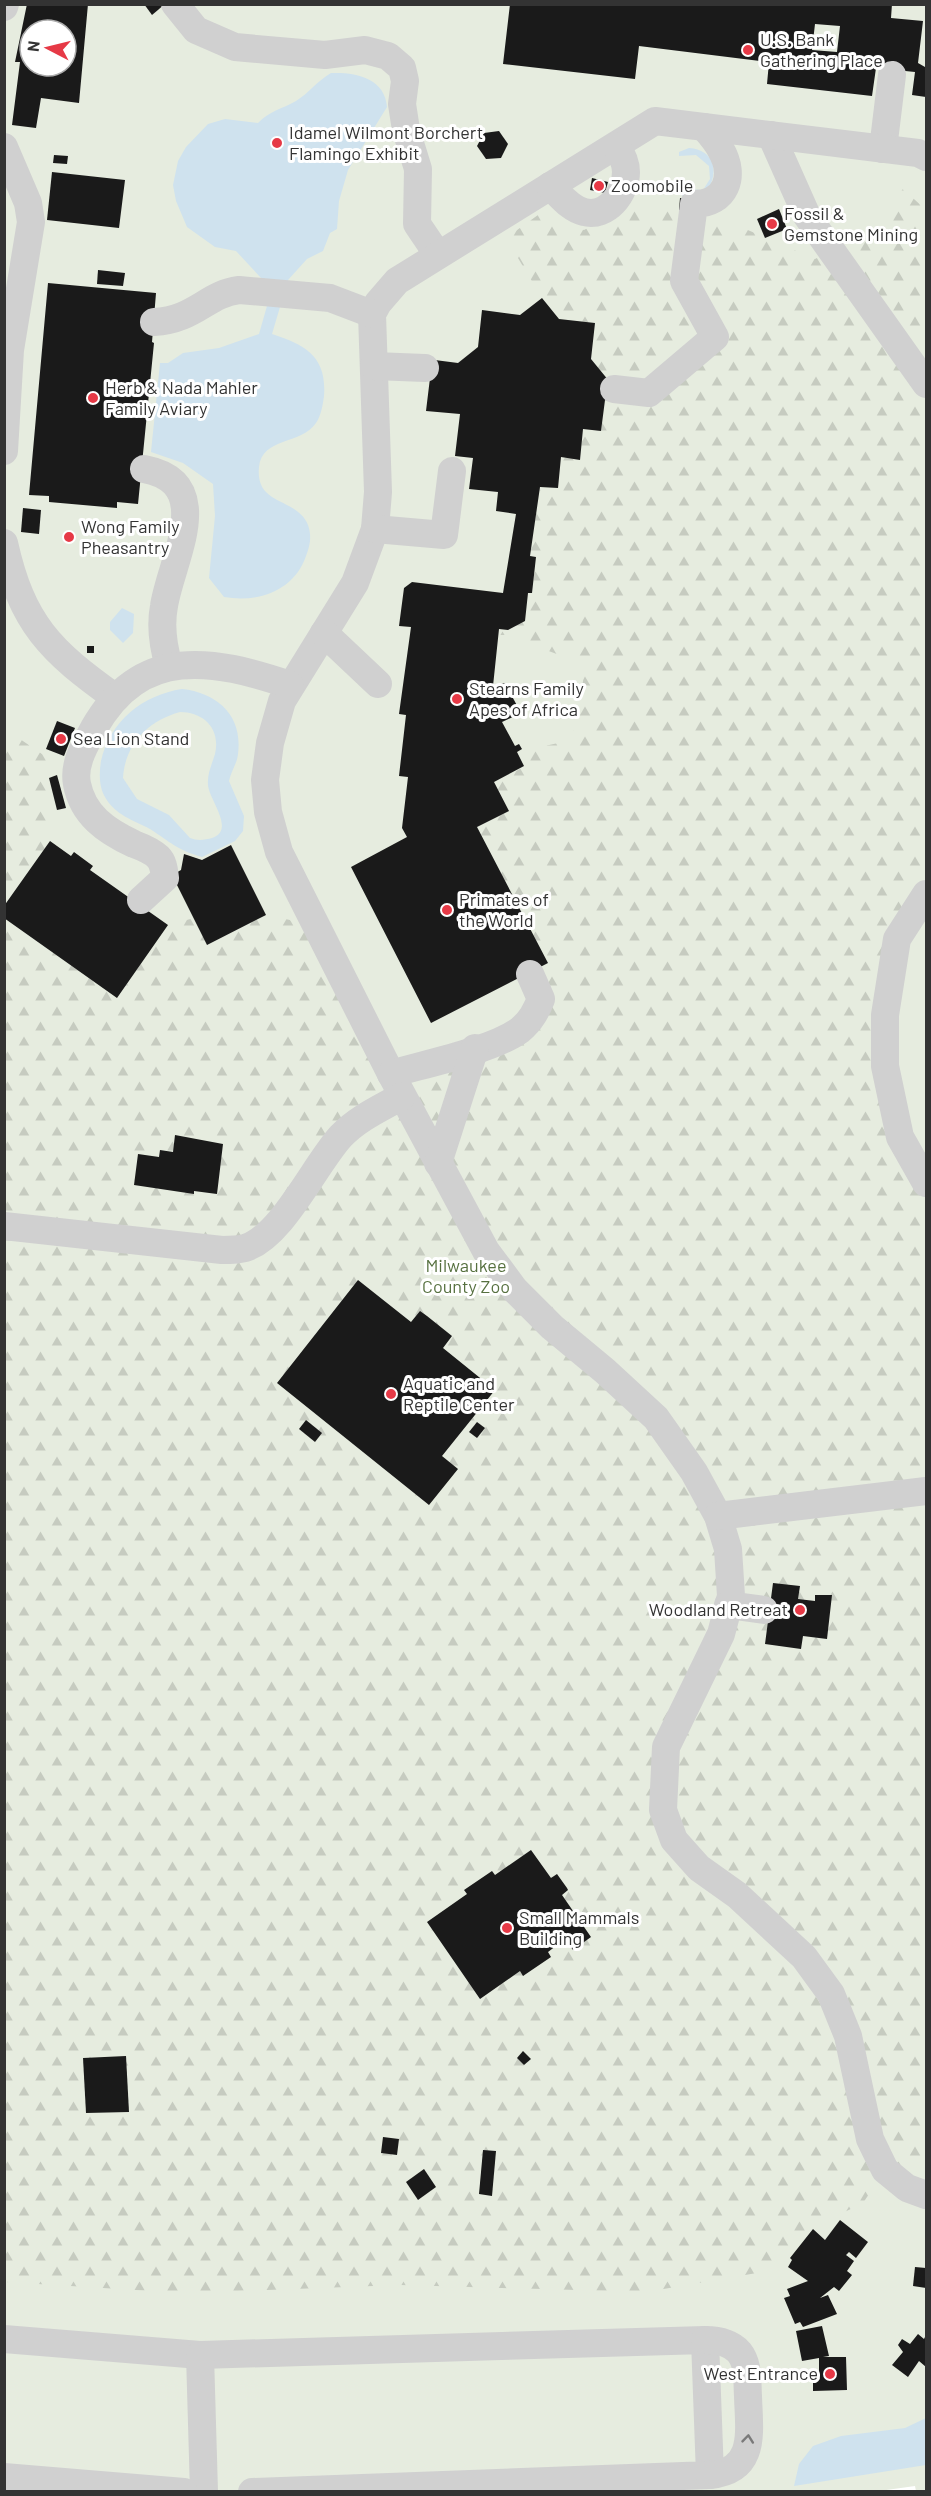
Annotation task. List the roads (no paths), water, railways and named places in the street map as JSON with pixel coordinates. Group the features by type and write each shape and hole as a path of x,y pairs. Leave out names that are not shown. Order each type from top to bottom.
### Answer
{"street":[{"path":"175,4 196,30 235,47 324,55 365,50 388,56 402,68 405,81 402,104 406,130 418,169 417,224 438,255"},
{"path":"883,149 892,75"},
{"path":"927,157 918,153 655,121 397,281 378,303 372,314 378,492 375,529 355,583 282,701 270,743 265,780 268,812 279,852 397,1085 486,1251 515,1290 552,1327 656,1418 694,1472 718,1516 728,1549 731,1596 721,1634 666,1747 663,1810 674,1840 699,1868 737,1895 804,1957 831,1994 848,2036 870,2139 885,2170 907,2188 927,2195"},
{"path":"614,389 649,393 715,337 684,281 694,204 709,203 718,198 728,181 726,162 721,150 704,127"},
{"path":"771,135 807,216 927,384"},
{"path":"550,186 567,203 584,212 599,212 614,204 627,172 623,157 616,146"},
{"path":"4,147 28,203 31,222 10,350 4,451"},
{"path":"154,322 184,318 230,292 252,290 330,298 372,314"},
{"path":"374,366 425,368"},
{"path":"144,469 166,476 176,484 186,509 181,545 164,606 162,626 169,666"},
{"path":"375,529 444,535 452,471"},
{"path":"4,543 20,598 38,628 60,655 116,698"},
{"path":"324,633 378,684"},
{"path":"141,900 165,878 161,862 158,857 108,830 89,814 77,783 77,765 84,746 100,719 116,698 140,677 169,666 211,665 247,670 290,685"},
{"path":"927,894 897,939 885,1015 885,1066 900,1137 927,1183"},
{"path":"4,1226 222,1250 246,1248 267,1233 294,1203 340,1137 397,1085 519,1030 534,1016 542,999 530,974"},
{"path":"438,1163 475,1048"},
{"path":"718,1516 927,1491"},
{"path":"728,1605 764,1610"},
{"path":"4,2339 200,2355 705,2340 728,2344 743,2358 746,2369 750,2437 747,2449 738,2464 722,2474 252,2492"},
{"path":"705,2340 710,2475"},
{"path":"200,2355 204,2492"},
{"path":"4,2477 184,2492"}],"water":[{"path":"331,73 359,76 375,83 385,97 387,107 348,170 339,201 337,229 330,233 323,251 307,259 288,280 272,334 304,348 312,354 322,371 324,396 316,423 301,435 267,451 259,467 263,489 270,496 303,516 309,529 309,545 300,568 284,586 262,596 224,597 209,578 215,516 213,484 183,463 151,452 160,363 168,363 183,353 219,348 259,334 267,306 262,279 236,251 215,247 187,227 176,201 173,185 178,161 186,147 208,124 225,119 258,123 271,113 301,98"},
{"path":"689,148 709,157 714,169 707,191 683,196 677,192 682,189 703,190 710,179 709,166 696,155 679,156 679,152"},
{"path":"122,608 134,614 133,633 123,643 110,630 110,622"},
{"path":"182,689 195,691 217,701 232,718 239,740 238,754 229,781 244,816 243,831 235,841 202,857 179,848 119,813 105,797 101,784 100,766 105,747 120,722 142,704 168,692","holes":["180,712 203,718 213,729 215,736 215,754 208,785 222,822 222,828 219,834 204,840 190,838 169,815 137,799 123,778 128,755 140,736 157,721"]},
{"path":"926,2418 926,2465 794,2486 799,2464 813,2446 841,2436 905,2428"}],"place":[{"name":"U.S. Bank Gathering Place","path":"748,50"},
{"name":"Idamel Wilmont Borchert Flamingo Exhibit","path":"277,143"},
{"name":"Zoomobile","path":"599,186"},
{"name":"Fossil & Gemstone Mining","path":"772,224"},
{"name":"Herb & Nada Mahler Family Aviary","path":"93,398"},
{"name":"Wong Family Pheasantry","path":"69,537"},
{"name":"Stearns Family Apes of Africa","path":"457,699"},
{"name":"Sea Lion Stand","path":"61,739"},
{"name":"Primates of the World","path":"447,910"},
{"name":"Aquatic and Reptile Center","path":"391,1394"},
{"name":"Woodland Retreat","path":"800,1610"},
{"name":"Small Mammals Building","path":"507,1928"},
{"name":"West Entrance","path":"830,2374"}],"park label":[{"name":"Milwaukee County Zoo","path":"466,1276"}]}
